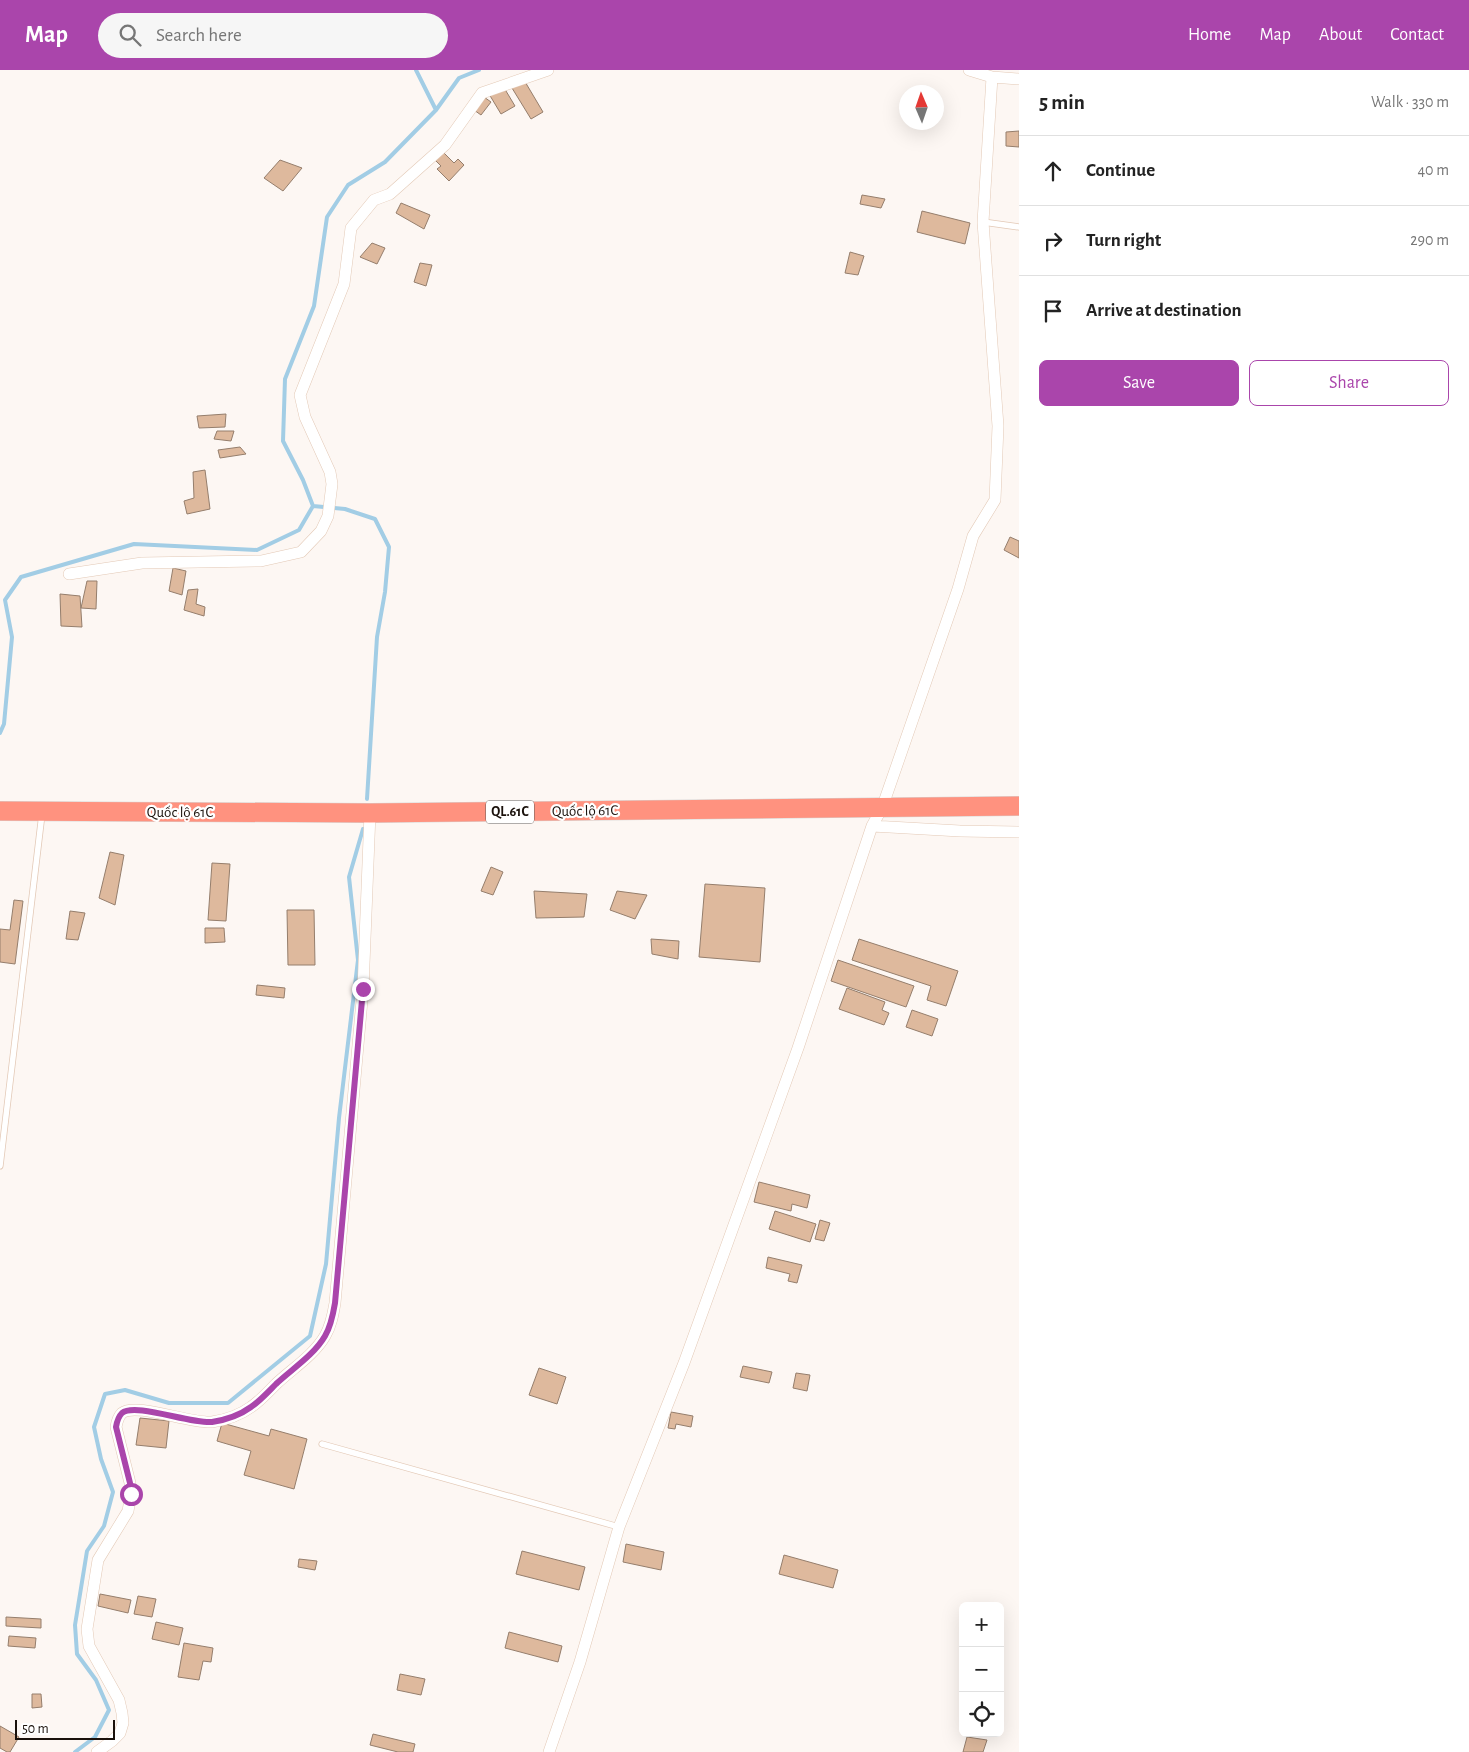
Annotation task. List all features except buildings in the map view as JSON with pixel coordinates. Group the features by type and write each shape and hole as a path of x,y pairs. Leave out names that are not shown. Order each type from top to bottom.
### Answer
{"highway":[{"name":"Quốc lộ 61C","path":"0,811 370,813 1019,806"}],"street":[{"path":"69,574 142,563 262,561 301,552 321,531 328,516 332,484 330,472 305,417 300,395 344,284 351,228 374,200 390,194 445,144 482,93 548,70"},
{"path":"969,70 992,77 1019,79"},
{"path":"549,1752 580,1662 619,1527 684,1363 785,1085 872,826 882,808 958,589 974,536 995,500 998,426 983,222 992,77"},
{"path":"97,1752 112,1742 120,1733 123,1723 119,1700 89,1646 87,1629 98,1560 128,1511 131,1494 116,1427 117,1420 123,1412 131,1410 145,1410 201,1422 213,1422 236,1415 251,1408 314,1349 324,1338 330,1326 335,1303 363,989 370,813"},
{"path":"872,826 1019,832"}],"lane":[{"path":"983,222 1019,227"},
{"path":"0,1166 42,812"},
{"path":"322,1444 619,1527"}],"waterway":[{"path":"416,70 436,110"},
{"path":"0,733 4,724 12,637 5,600 21,577 134,544 257,550 299,530 313,506 303,480 283,441 285,379 314,306 327,217 348,185 385,162 436,110 459,78 479,70"},
{"path":"313,506 345,509 375,519 389,547 385,592 377,637 367,799"},
{"path":"75,1752 95,1737 109,1710 96,1680 77,1654 75,1625 87,1551 104,1526 113,1492 101,1459 94,1427 105,1394 125,1390 169,1403 228,1403 310,1336 326,1264 339,1118 358,960 349,877 363,829"}],"route":[{"path":"131,1494 116,1427 117,1420 123,1412 145,1410 201,1422 213,1422 236,1415 251,1408 314,1349 324,1338 330,1326 335,1303 363,989"}]}
